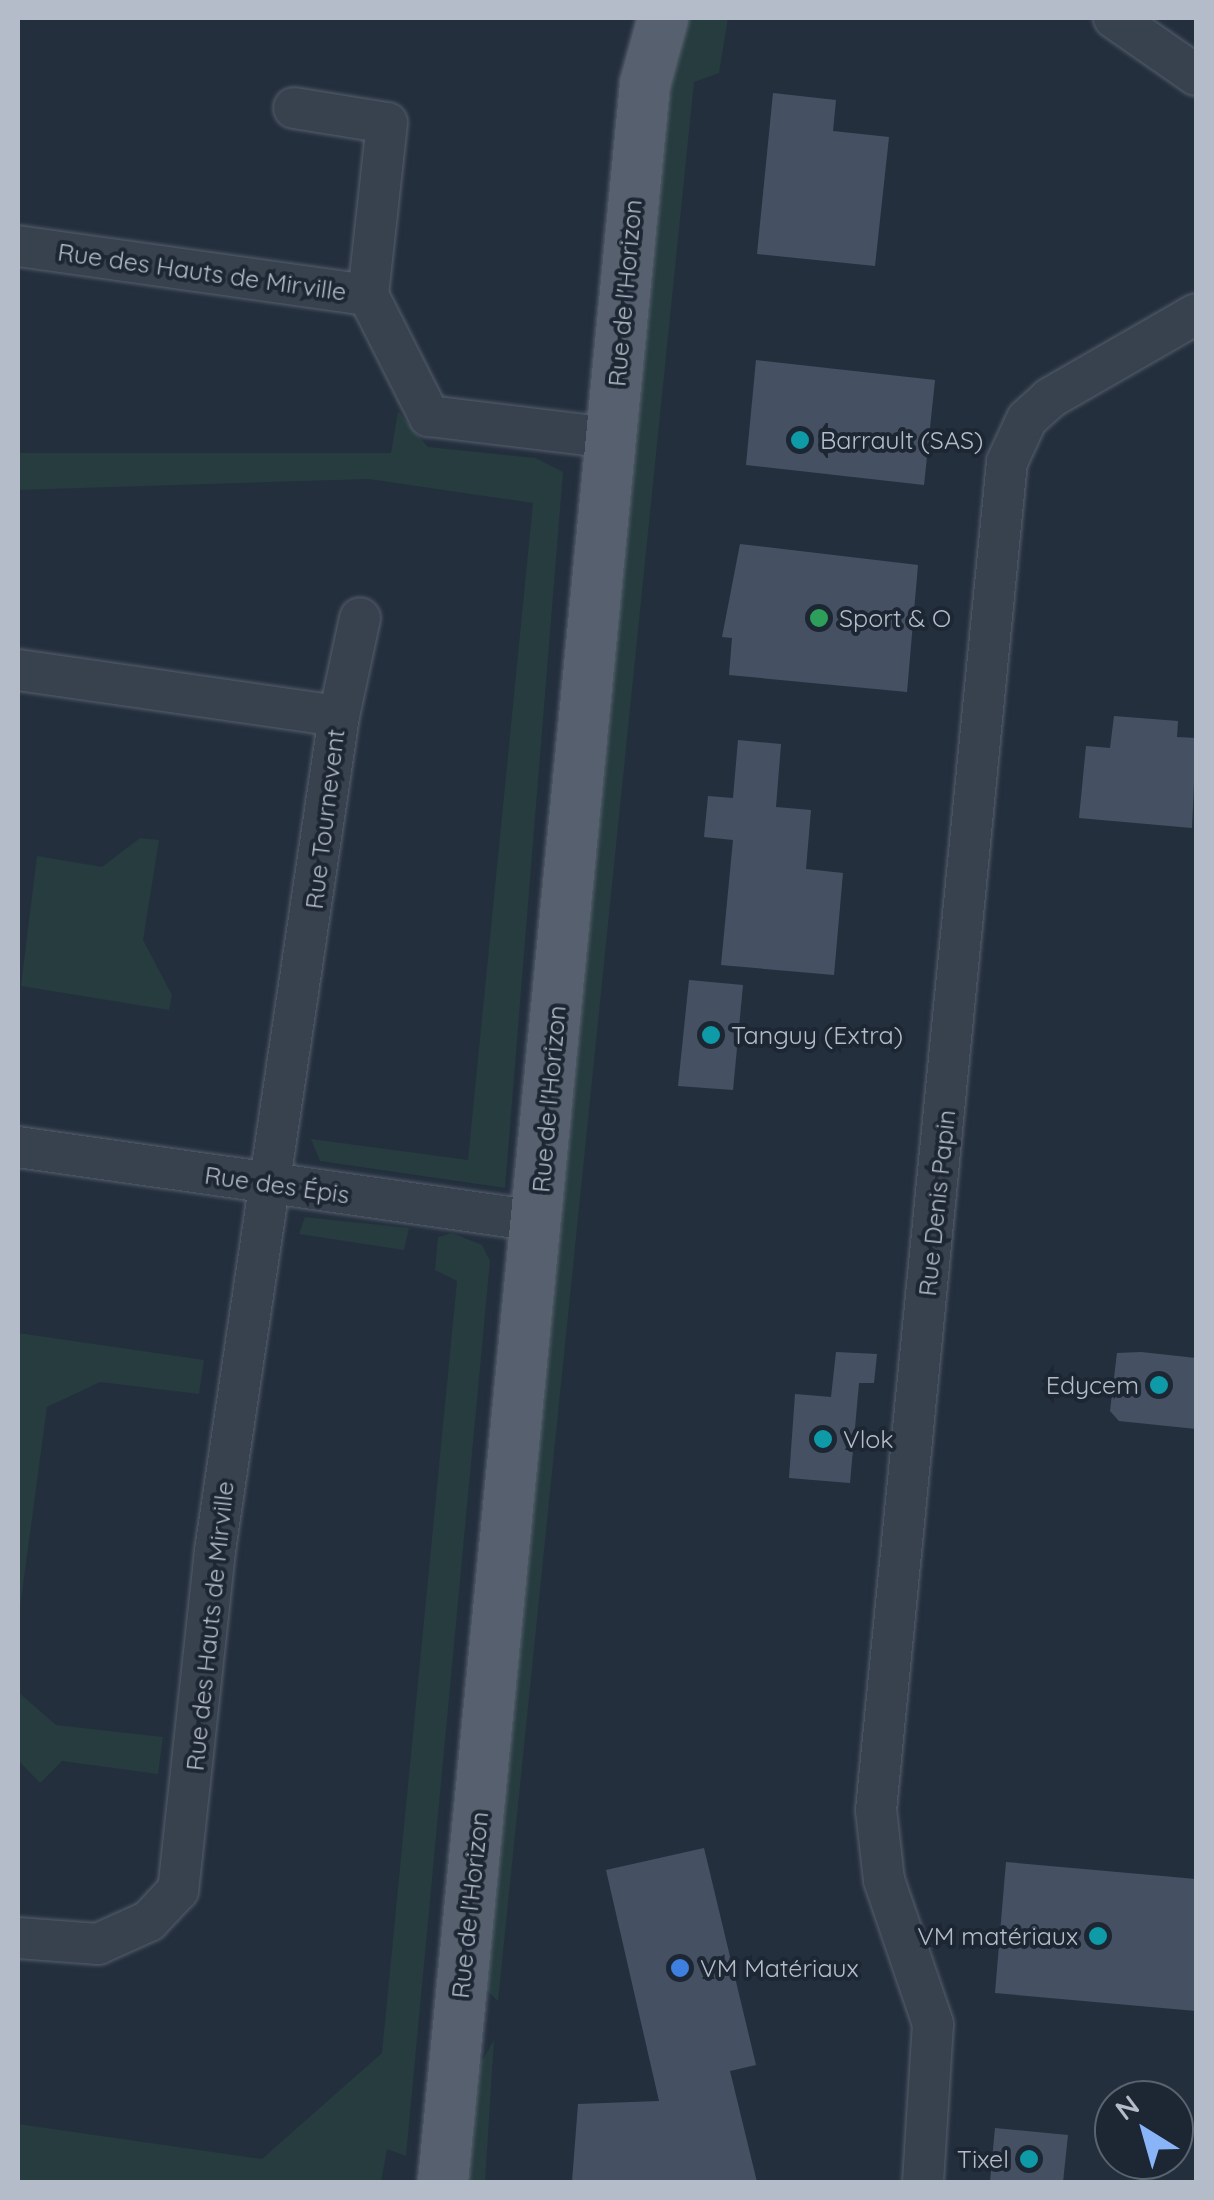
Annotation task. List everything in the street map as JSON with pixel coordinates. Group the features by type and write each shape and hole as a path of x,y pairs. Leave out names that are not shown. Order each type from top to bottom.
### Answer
{"main road":[{"name":"Rue de l'Horizon","path":"443,2182 645,84 663,18"}],"street":[{"path":"1114,18 1196,75"},
{"path":"294,108 387,124 368,296"},
{"name":"Rue des Hauts de Mirville","path":"18,246 368,296 428,416 612,438"},
{"name":"Rue Denis Papin","path":"923,2182 934,2024 884,1880 876,1810 1007,462 1020,430 1050,398 1196,314"},
{"path":"339,716 360,618"},
{"name":"Rue Tournevent","path":"18,670 339,716 273,1184"},
{"name":"Rue des Épis","path":"18,1147 537,1222"},
{"name":"Rue des Hauts de Mirville","path":"18,1938 98,1944 149,1921 178,1890 215,1551 273,1184"}],"green space":[{"path":"684,18 728,18 719,73 694,82 498,2001 481,1985 672,52"},
{"path":"398,411 428,447 535,458 563,472 505,1188 320,1161 311,1139 468,1160 533,503 369,479 18,490 18,453 391,453"},
{"path":"140,838 159,840 143,940 172,995 169,1010 21,986 37,856 102,867"},
{"path":"305,1217 409,1228 404,1250 299,1234"},
{"path":"452,1233 482,1245 490,1261 406,2156 387,2149 381,2182 18,2182 18,2124 262,2159 382,2053 457,1281 435,1270 438,1237"},
{"path":"18,1333 204,1360 199,1394 100,1382 47,1407 18,1622"},
{"path":"18,1692 56,1725 163,1737 158,1774 62,1761 40,1783 18,1760"},
{"path":"494,2040 485,2182 463,2182 471,2080"}],"building":[{"path":"773,93 836,100 833,131 889,137 875,266 757,254"},
{"path":"756,360 935,380 924,485 746,465"},
{"name":"Sport & O","path":"740,544 918,565 907,692 729,675 732,638 722,637"},
{"path":"1114,716 1178,721 1177,737 1196,738 1192,828 1079,818 1086,746 1110,748"},
{"path":"738,740 781,744 776,807 811,810 806,869 843,873 834,975 721,965 733,840 704,837 708,796 733,798"},
{"name":"Tanguy (Extra)","path":"689,980 743,985 733,1090 678,1086"},
{"name":"Vlok","path":"836,1352 877,1354 874,1383 859,1383 850,1483 789,1478 795,1394 831,1397"},
{"name":"Edycem","path":"1117,1353 1196,1358 1196,1429 1119,1421 1110,1411"},
{"name":"VM Matériaux","path":"704,1848 756,2065 730,2071 757,2182 572,2182 578,2104 659,2101 606,1870"},
{"name":"VM matériaux","path":"1006,1862 1196,1879 1196,2011 995,1993"},
{"name":"Tixel","path":"995,2128 1068,2135 1063,2182 990,2182"}],"place":[{"name":"Barrault (SAS)","path":"800,440"},
{"name":"Sport & O","path":"819,618"},
{"name":"Tanguy (Extra)","path":"711,1035"},
{"name":"Edycem","path":"1159,1385"},
{"name":"Vlok","path":"823,1439"},
{"name":"VM matériaux","path":"1098,1936"},
{"name":"VM Matériaux","path":"680,1968"},
{"name":"Tixel","path":"1029,2159"}]}
